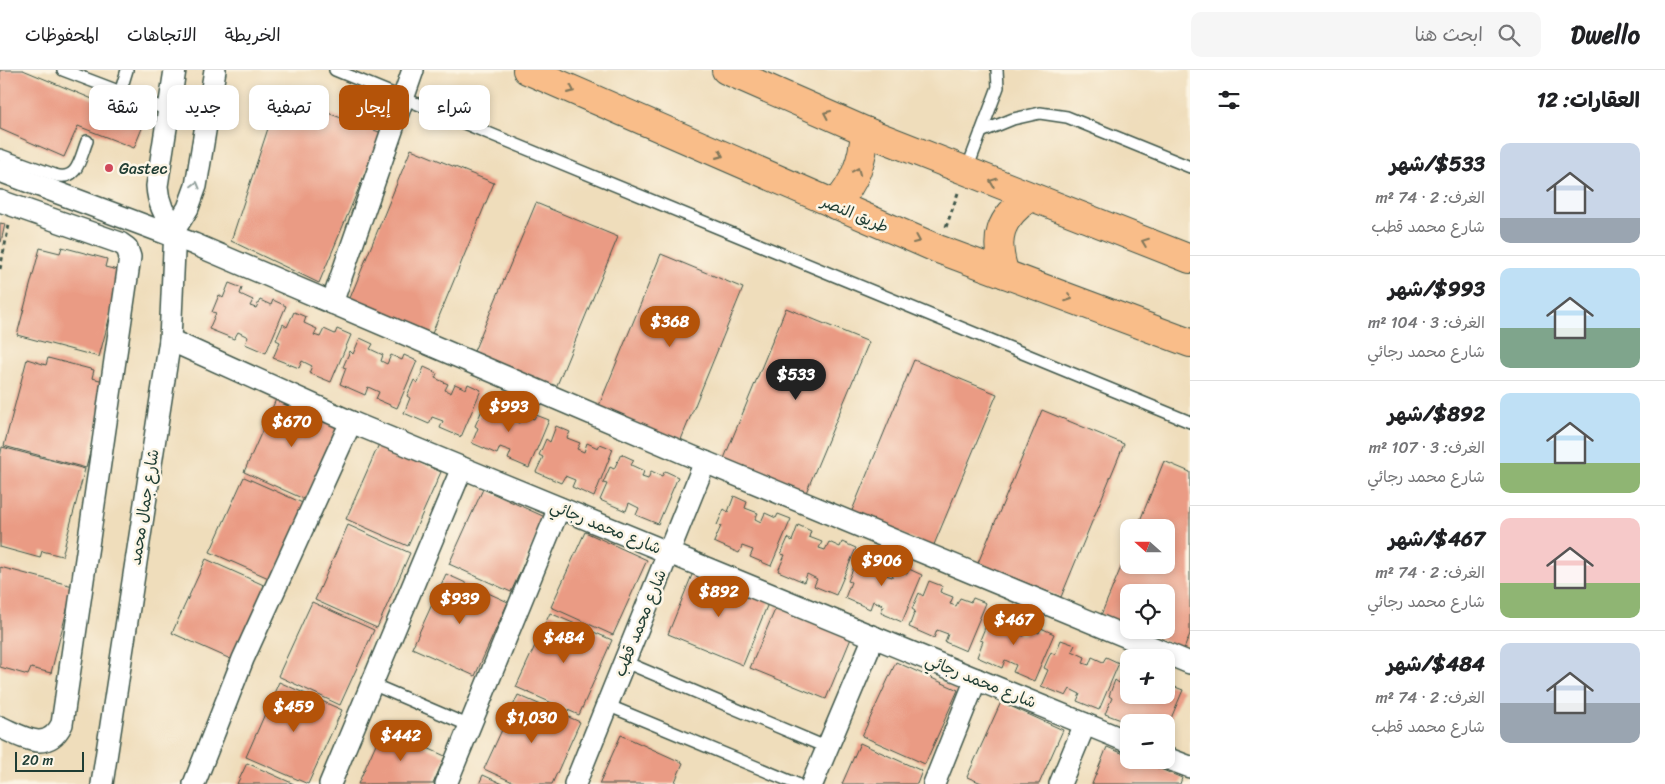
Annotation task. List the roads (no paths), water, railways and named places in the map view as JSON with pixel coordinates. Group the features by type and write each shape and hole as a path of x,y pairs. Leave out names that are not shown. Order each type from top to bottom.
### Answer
{"highway":[{"name":"طريق النصر","path":"527,70 938,249 1190,343"},
{"path":"726,70 865,131 1190,259"},
{"path":"835,205 844,195 857,171 862,158 865,131"},
{"path":"1005,274 999,257 999,239 1005,222 1016,207 1030,197"}],"street":[{"path":"172,85 175,70"},
{"path":"175,233 188,208 196,186 215,70"},
{"path":"407,85 412,70"},
{"path":"167,117 157,186 158,198 162,209 175,233"},
{"path":"332,303 391,130"},
{"path":"0,171 175,233 194,244 705,462 1190,663"},
{"path":"0,727 31,741 38,742 53,736 62,724 130,257 127,248 120,243 7,203"},
{"name":"شارع جمال محمد","path":"102,784 170,340 175,233"},
{"name":"شارع محمد رجائي","path":"170,340 351,422 1120,738"},
{"path":"194,784 243,659 351,422"},
{"name":"شارع محمد قطب","path":"575,784 705,462"},
{"path":"330,784 462,468"},
{"path":"446,784 559,508"},
{"path":"812,784 874,637"},
{"path":"934,784 976,680"},
{"path":"1060,784 1085,724"},
{"path":"1175,760 1189,763"}],"lane":[{"path":"63,70 100,85"},
{"path":"122,85 127,70"},
{"path":"334,70 370,85"},
{"path":"966,172 998,86 997,70"},
{"path":"409,101 1190,422"},
{"path":"981,132 1013,119 1040,113 1067,117 1190,167"},
{"path":"0,155 62,177 74,172 87,142"},
{"path":"625,662 828,748"},
{"path":"372,684 470,726"},
{"path":"608,705 797,784"}],"place":[{"name":"Gastec","path":"109,168"}]}
